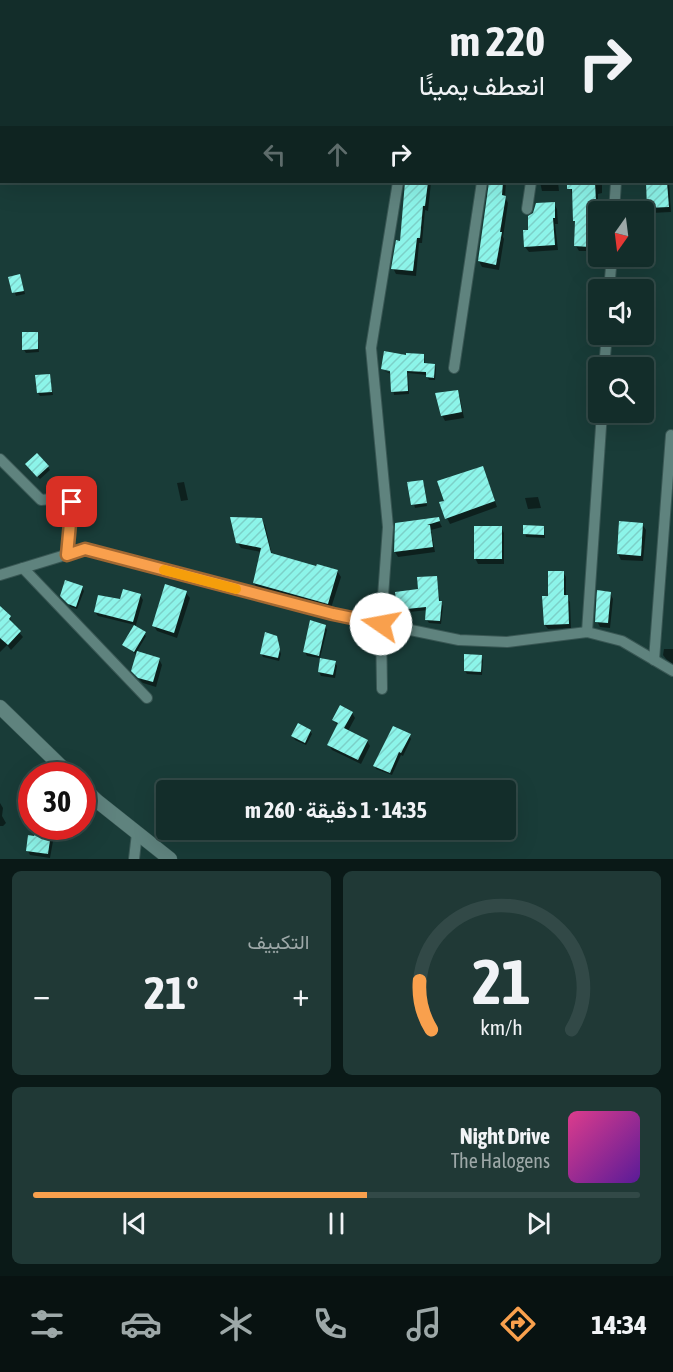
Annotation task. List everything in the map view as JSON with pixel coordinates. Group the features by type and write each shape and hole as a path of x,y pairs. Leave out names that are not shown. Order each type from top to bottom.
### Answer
{"street":[{"path":"382,689 381,624 388,527 371,348 398,183"},
{"path":"454,368 483,183"},
{"path":"527,209 531,183"},
{"path":"615,201 616,183"},
{"path":"588,632 601,423"},
{"path":"654,660 671,435"},
{"path":"0,459 41,500 70,497 72,502 67,555"},
{"path":"0,575 85,549 333,614 459,640 507,642 588,632 622,641 673,671"},
{"path":"23,568 147,698"},
{"path":"0,707 56,762"},
{"path":"96,799 170,859"},
{"path":"134,859 137,833"}],"building":[{"path":"405,183 428,183 413,271 391,269 396,240 400,241"},
{"path":"489,183 503,183 502,195 506,196 496,265 478,261"},
{"path":"567,183 595,183 596,201 588,201 588,247 574,246 575,221 573,221 572,189 567,189"},
{"path":"646,183 667,183 669,207 654,208 654,201 647,201"},
{"path":"555,202 555,218 553,218 555,245 524,247 523,230 528,230 528,216 533,213 536,203"},
{"path":"20,274 24,291 12,293 8,277"},
{"path":"22,332 38,332 38,349 22,350"},
{"path":"384,351 406,355 406,353 424,354 424,363 435,364 434,378 426,377 426,372 407,371 408,391 391,392 390,371 381,369"},
{"path":"50,374 52,392 37,393 35,375"},
{"path":"458,390 462,412 441,416 435,393"},
{"path":"37,453 49,466 37,477 25,464"},
{"path":"483,466 495,501 445,519 439,502 444,501 437,481"},
{"path":"423,480 427,503 411,505 407,482"},
{"path":"230,517 262,518 271,553 338,570 328,604 253,583 261,548 236,543"},
{"path":"439,517 440,521 427,525 430,525 433,547 394,552 395,523"},
{"path":"619,521 643,523 641,556 617,554"},
{"path":"523,525 544,526 544,535 523,534"},
{"path":"474,526 502,526 502,559 474,559"},
{"path":"548,571 564,571 564,595 568,595 569,624 544,625 542,596 548,596"},
{"path":"437,576 439,601 442,601 440,621 425,620 426,607 397,610 395,592 418,589 417,577"},
{"path":"65,580 83,586 76,607 68,604 60,596"},
{"path":"165,584 187,591 174,633 152,626"},
{"path":"123,589 141,594 133,622 94,612 98,595 120,599"},
{"path":"597,590 611,592 608,623 595,622"},
{"path":"0,606 11,616 9,619 21,631 8,645 0,638"},
{"path":"310,620 326,625 319,656 303,652"},
{"path":"134,625 146,632 134,652 122,645"},
{"path":"265,632 277,636 280,649 278,658 260,654"},
{"path":"137,651 160,658 153,682 138,678 131,671"},
{"path":"464,654 482,655 481,672 464,671"},
{"path":"320,658 336,661 333,675 318,672"},
{"path":"340,705 353,712 344,728 368,740 358,760 327,745 338,723 332,720"},
{"path":"298,723 311,730 305,743 291,736"},
{"path":"393,726 411,734 401,753 399,752 390,773 373,766"},
{"path":"27,840 50,840 48,854 26,851"}],"slow traffic":[{"path":"164,570 236,589"}],"route":[{"path":"72,502 67,555 85,549 333,614 381,624"}]}
